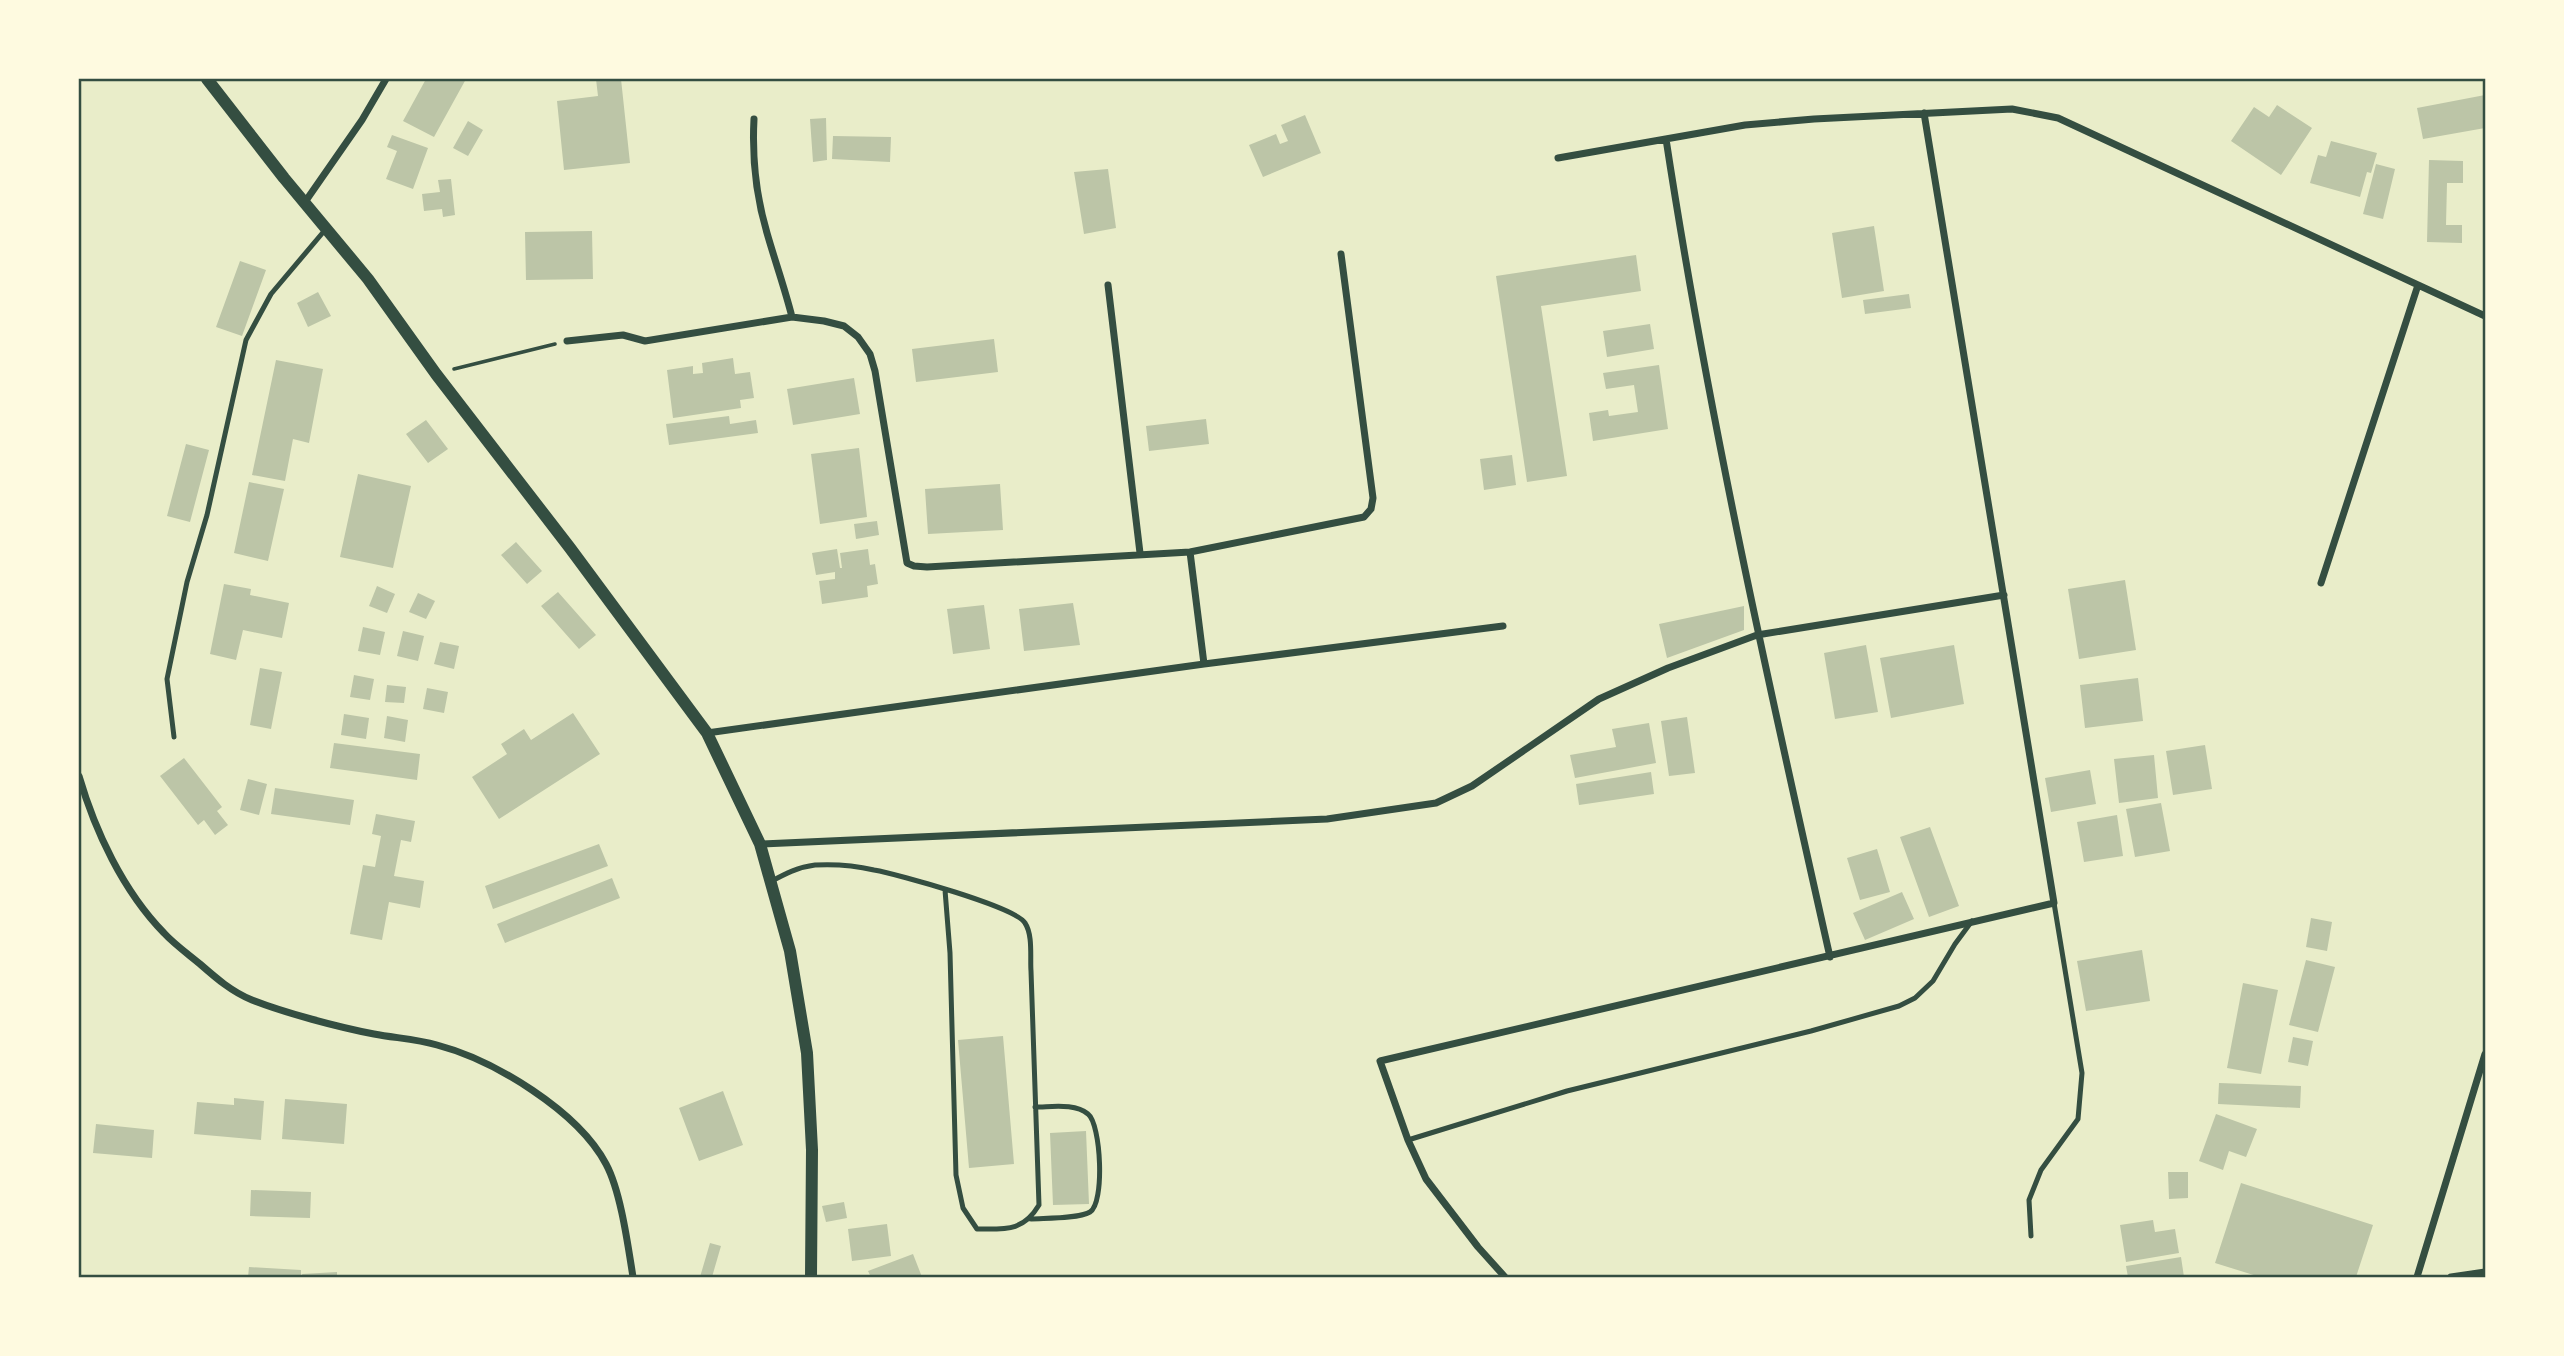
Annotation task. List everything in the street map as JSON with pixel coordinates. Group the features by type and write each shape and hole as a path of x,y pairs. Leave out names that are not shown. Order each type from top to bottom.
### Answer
{"street":[{"path":"207,79 368,279 436,374 570,548 707,733 760,844 790,951 807,1053 812,1150 811,1277"},
{"path":"305,202 362,120 386,79"},
{"path":"1558,158 1773,122 2012,109 2058,118 2485,316"},
{"path":"1505,1277 1432,1188 1408,1140 1380,1061 2054,903 1924,113"},
{"path":"754,119 752,154 760,198 792,317"},
{"path":"1666,139 1685,260 1758,635 1830,957"},
{"path":"567,341 623,335 645,341 792,317 824,321 844,327 858,337 870,354 907,562 914,566 927,567 1190,552 1364,517 1371,509 1373,498 1341,254"},
{"path":"1108,285 1140,554"},
{"path":"2321,583 2418,285"},
{"path":"1190,552 1204,664"},
{"path":"760,844 1327,819 1436,803 1472,786 1599,699 1668,668 1758,635 2004,594"},
{"path":"707,733 1204,664 1503,626"},
{"path":"79,776 97,827 137,902 164,933 223,984 249,999 272,1007 371,1034 437,1045 486,1064 565,1114 590,1139 607,1166 617,1197 633,1277"},
{"path":"2417,1277 2485,1054"},
{"path":"2451,1277 2485,1272"}],"lane":[{"path":"174,737 167,679 187,582 209,503 246,340 271,294 327,227"},
{"path":"770,882 793,869 816,865 873,869 1015,914 1026,923 1029,939 1039,1205 1031,1219"},
{"path":"945,890 950,953 956,1175 963,1208 977,1229 1010,1229 1031,1219 1090,1212 1097,1205 1099,1188 1096,1128 1091,1116 1081,1109 1035,1107"},
{"path":"2031,1236 2029,1200 2041,1170 2078,1119 2082,1073 2054,903"},
{"path":"1408,1140 1567,1091 1811,1031 1899,1006 1915,998 1933,981 1972,921"}],"path":[{"path":"436,374 567,341"}],"building":[{"path":"426,79 466,79 434,137 403,121"},
{"path":"596,79 621,79 630,163 564,170 557,101 598,96"},
{"path":"2485,95 2485,128 2423,139 2417,108"},
{"path":"2277,105 2312,128 2281,175 2231,141 2254,107 2269,117"},
{"path":"1305,115 1321,153 1263,177 1249,145 1276,134 1280,144 1288,141 1281,125"},
{"path":"826,118 827,160 813,162 810,119"},
{"path":"468,121 483,130 468,156 453,148"},
{"path":"392,135 428,148 413,189 386,179 397,151 387,147"},
{"path":"833,136 891,137 890,162 832,159"},
{"path":"2331,141 2377,153 2371,173 2367,172 2360,197 2310,183 2318,155 2326,157"},
{"path":"2429,160 2463,161 2463,183 2447,183 2446,225 2462,225 2462,243 2427,242"},
{"path":"2376,164 2395,169 2383,219 2363,214"},
{"path":"1108,169 1116,228 1084,234 1074,172"},
{"path":"451,179 455,215 443,217 442,209 424,211 422,194 440,192 438,180"},
{"path":"1874,226 1884,291 1842,298 1832,233"},
{"path":"592,231 593,279 526,280 525,232"},
{"path":"1636,255 1641,291 1541,306 1567,476 1527,482 1496,276"},
{"path":"240,261 266,270 242,336 216,327"},
{"path":"318,292 331,316 308,327 297,303"},
{"path":"1909,294 1911,308 1865,314 1863,300"},
{"path":"1650,324 1654,349 1607,357 1603,331"},
{"path":"994,339 998,372 916,382 912,349"},
{"path":"733,358 735,374 750,372 754,398 740,400 741,408 673,418 667,370 693,366 693,374 703,373 702,363"},
{"path":"276,360 323,369 309,443 293,439 285,481 252,475"},
{"path":"1659,365 1668,429 1593,441 1589,413 1608,410 1609,416 1638,412 1634,385 1606,389 1603,373"},
{"path":"854,378 860,414 793,425 787,389"},
{"path":"729,416 730,424 756,420 758,433 669,445 666,424"},
{"path":"1206,419 1209,444 1149,451 1146,426"},
{"path":"426,420 448,449 428,463 406,434"},
{"path":"186,444 209,450 190,522 167,516"},
{"path":"859,448 867,517 820,524 811,454"},
{"path":"1512,455 1516,485 1484,490 1480,459"},
{"path":"358,474 411,486 393,568 340,557"},
{"path":"249,482 284,489 268,561 234,553"},
{"path":"1000,484 1003,530 928,534 925,489"},
{"path":"877,521 879,535 856,539 854,524"},
{"path":"516,542 542,571 527,584 501,555"},
{"path":"837,549 842,568 840,553 868,549 870,565 875,564 878,584 867,586 868,597 822,604 819,581 835,579 835,572 816,575 812,553"},
{"path":"2125,580 2136,650 2079,659 2068,589"},
{"path":"224,584 251,589 250,595 289,603 282,638 243,630 236,660 210,654"},
{"path":"377,586 395,594 387,613 369,606"},
{"path":"558,592 596,635 579,649 541,606"},
{"path":"418,593 435,601 426,619 409,612"},
{"path":"1073,603 1080,645 1024,651 1019,609"},
{"path":"984,605 990,649 953,654 947,609"},
{"path":"1744,606 1744,630 1667,658 1659,624"},
{"path":"363,627 385,632 380,655 358,651"},
{"path":"403,631 424,636 418,661 397,656"},
{"path":"440,642 459,646 454,669 434,664"},
{"path":"1866,645 1878,712 1835,719 1824,653"},
{"path":"1954,645 1964,704 1891,718 1880,658"},
{"path":"260,668 282,672 271,729 250,725"},
{"path":"354,675 374,679 370,700 350,697"},
{"path":"2138,678 2143,721 2085,728 2080,685"},
{"path":"387,685 406,687 404,703 385,702"},
{"path":"427,688 448,692 444,713 423,709"},
{"path":"573,713 600,754 499,819 472,777 507,754 501,744 524,729 531,740"},
{"path":"344,714 369,718 366,739 341,735"},
{"path":"387,716 408,720 405,742 384,738"},
{"path":"1687,717 1695,773 1669,776 1661,721"},
{"path":"1649,723 1656,763 1575,778 1570,755 1616,747 1612,729"},
{"path":"334,743 420,754 417,780 330,768"},
{"path":"2205,745 2212,789 2173,795 2166,751"},
{"path":"2154,755 2158,798 2119,803 2114,759"},
{"path":"184,758 222,807 217,811 228,825 215,835 204,820 198,825 160,776"},
{"path":"2090,770 2096,804 2051,812 2045,778"},
{"path":"1651,772 1654,794 1579,805 1576,784"},
{"path":"248,779 267,784 259,815 240,810"},
{"path":"275,788 354,800 350,825 271,814"},
{"path":"2161,803 2170,851 2135,857 2126,809"},
{"path":"376,814 415,821 411,842 401,840 394,876 424,881 420,908 389,902 382,940 350,934 363,865 375,867 381,836 372,834"},
{"path":"2117,815 2123,856 2084,862 2077,822"},
{"path":"1930,827 1959,906 1929,917 1900,837"},
{"path":"599,844 608,866 493,909 485,886"},
{"path":"1877,849 1890,892 1860,900 1847,858"},
{"path":"612,878 620,898 505,943 497,924"},
{"path":"1902,892 1914,919 1865,940 1853,913"},
{"path":"2311,918 2332,922 2327,951 2306,947"},
{"path":"2142,950 2150,1001 2086,1011 2077,961"},
{"path":"2306,960 2335,967 2318,1032 2289,1025"},
{"path":"2243,983 2278,990 2261,1074 2227,1068"},
{"path":"1003,1036 1014,1164 969,1168 958,1040"},
{"path":"2293,1037 2313,1041 2308,1066 2288,1062"},
{"path":"2219,1083 2301,1086 2300,1108 2218,1104"},
{"path":"723,1091 743,1145 699,1161 679,1108"},
{"path":"234,1098 264,1101 261,1140 194,1134 197,1102 234,1105"},
{"path":"285,1099 347,1104 344,1144 282,1139"},
{"path":"2216,1114 2257,1129 2246,1157 2229,1151 2223,1170 2199,1161"},
{"path":"96,1124 154,1130 152,1158 93,1153"},
{"path":"1086,1131 1089,1204 1053,1205 1050,1133"},
{"path":"2168,1172 2188,1172 2188,1198 2169,1199"},
{"path":"2241,1183 2373,1225 2356,1277 2260,1277 2215,1263"},
{"path":"251,1190 311,1192 310,1218 250,1216"},
{"path":"844,1202 847,1218 826,1222 822,1206"},
{"path":"2153,1220 2155,1232 2175,1229 2179,1253 2126,1262 2120,1225"},
{"path":"887,1224 891,1256 852,1261 848,1229"},
{"path":"710,1243 721,1246 712,1277 700,1277"},
{"path":"913,1254 922,1277 871,1277 868,1271"},
{"path":"2181,1257 2184,1277 2128,1277 2126,1266"},
{"path":"249,1267 301,1270 301,1277 248,1277"},
{"path":"337,1272 337,1277 303,1277 302,1274"}]}
